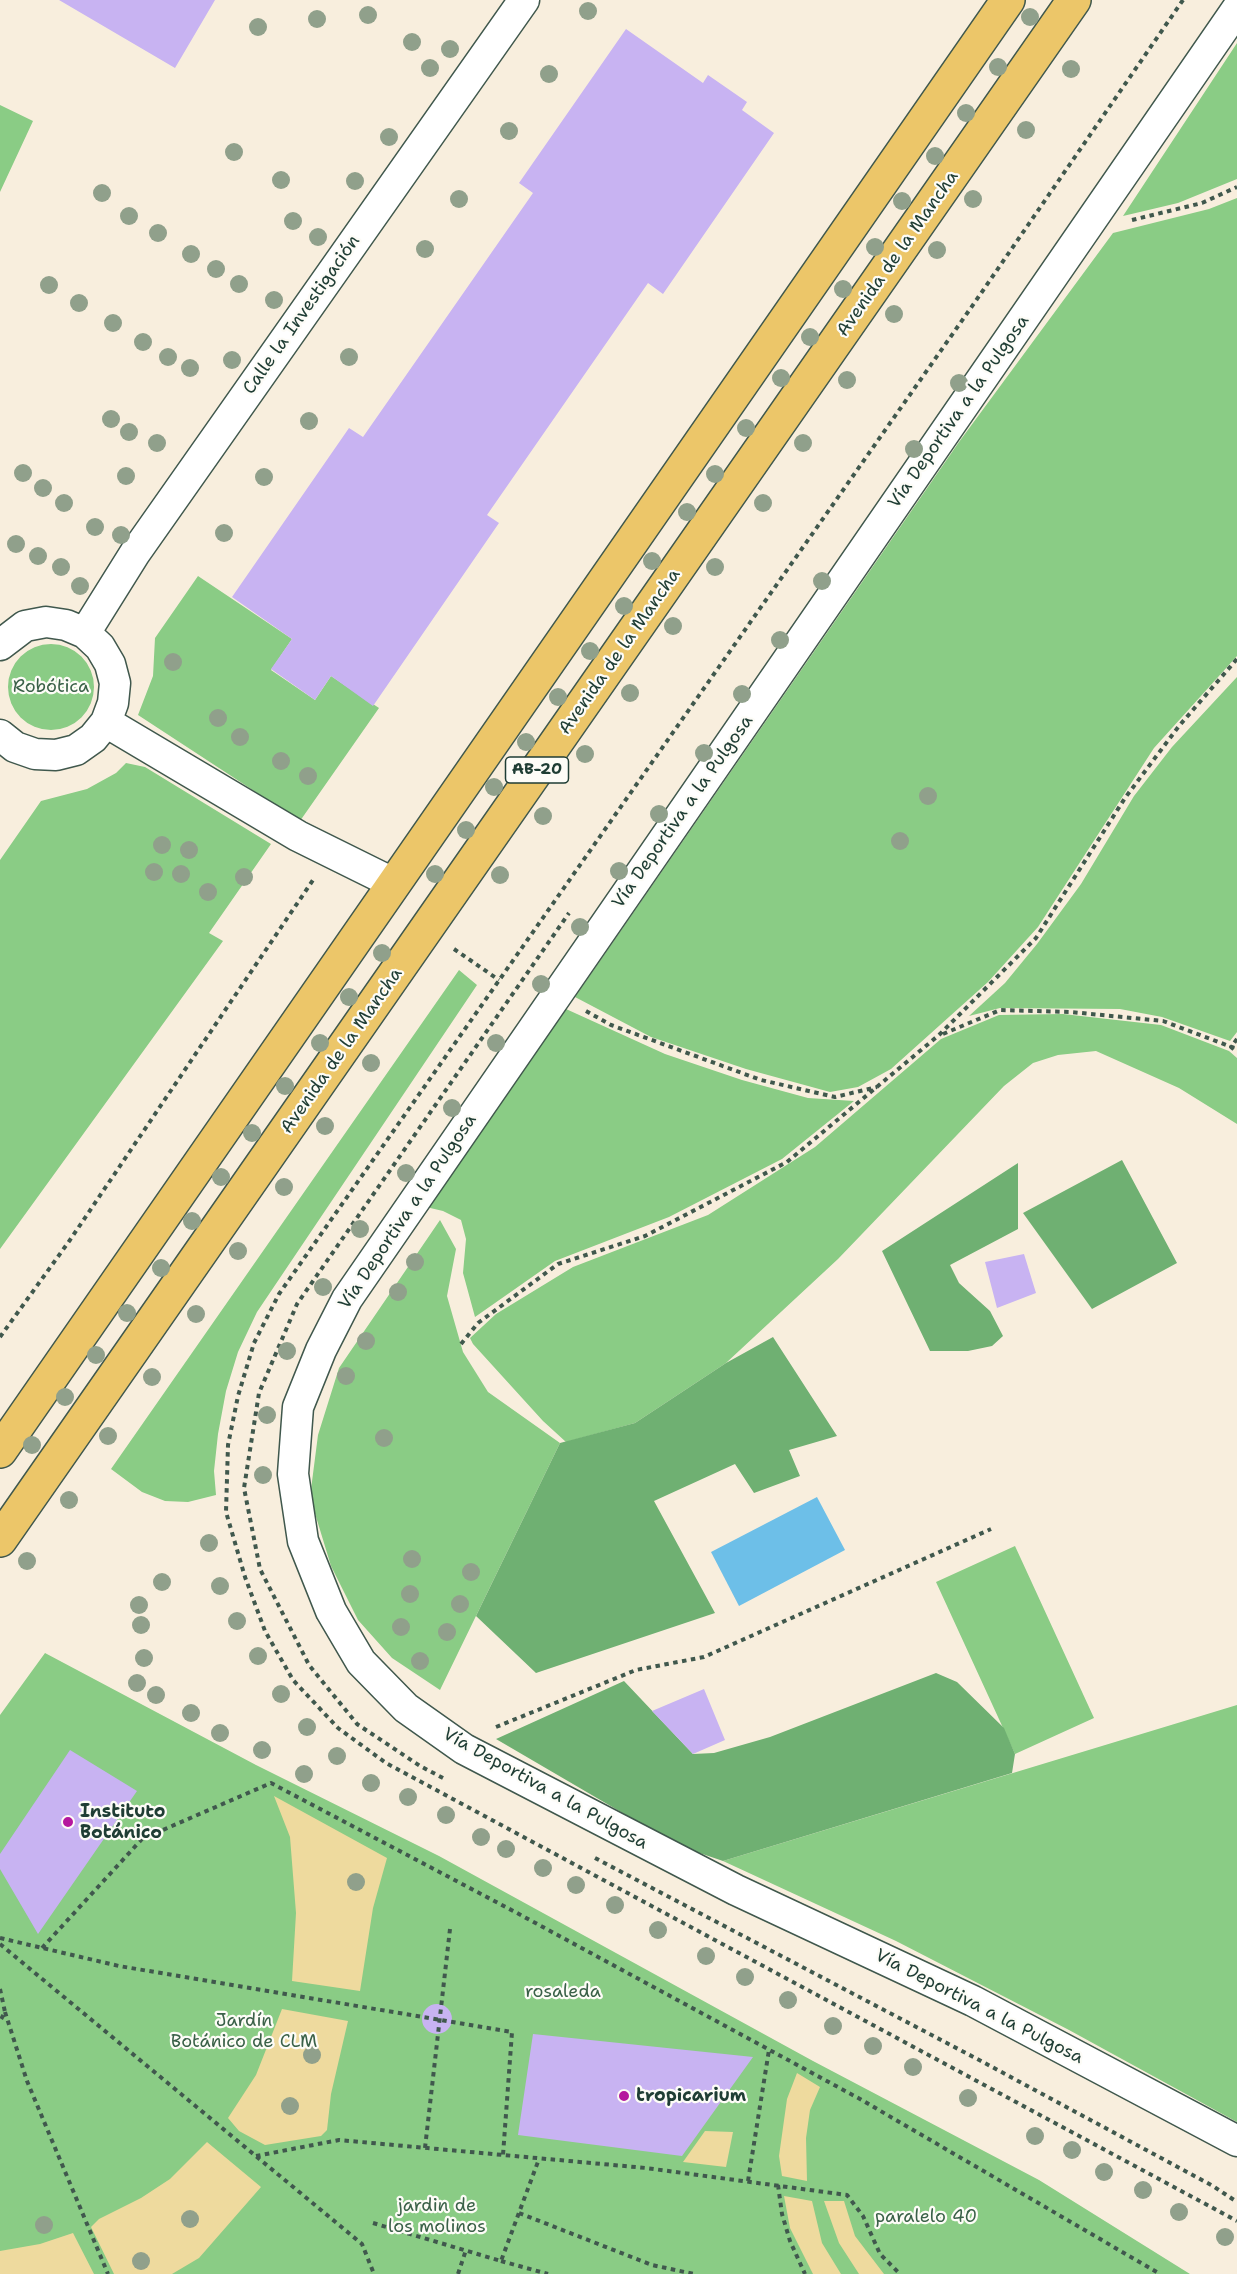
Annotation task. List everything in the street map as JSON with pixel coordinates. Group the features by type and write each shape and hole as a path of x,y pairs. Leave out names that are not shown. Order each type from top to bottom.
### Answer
{"main road":[{"name":"AB-20","path":"0,1451 1008,0"},
{"name":"Avenida de la Mancha","path":"0,1540 1074,0"}],"street":[{"name":"Calle la Investigación","path":"85,633 135,553 524,0"},
{"name":"Vía Deportiva a la Pulgosa","path":"1237,9 347,1299 321,1350 298,1407 293,1446 296,1507 303,1541 331,1611 347,1641 379,1683 406,1708 464,1749 736,1890 973,2001 1237,2141"},
{"path":"0,645 26,626 46,622 66,625 85,633 100,647 110,664 115,683 113,703 106,722 93,738 76,750 56,755 35,754 5,748"},
{"path":"106,722 298,836 395,884"}],"path":[{"path":"1183,0 962,322 279,1294 254,1343 238,1396 228,1445 226,1512 265,1631 293,1680 338,1728 386,1763 1237,2221"},
{"path":"1084,231 1202,203 1237,187"},
{"path":"461,1344 478,1323 558,1264 645,1236 788,1162 939,1035 1036,938 1125,798 1179,726 1237,659"},
{"path":"0,1337 70,1240 315,878"},
{"path":"452,1783 420,1766 357,1724 309,1665 260,1569 244,1488 258,1393 297,1304 570,912"},
{"path":"557,995 611,1025 761,1080 835,1097 877,1087"},
{"path":"939,1035 1000,1010 1071,1012 1163,1021 1237,1051"},
{"path":"1231,1047 1237,1039"},
{"path":"464,1749 486,1731 636,1670 704,1657 991,1529"},
{"path":"42,1948 142,1839 271,1783 517,1912 770,2050 1160,2274"},
{"path":"589,1855 981,2061 1213,2186 1237,2202"},
{"path":"425,2148 450,1929"},
{"path":"0,1938 119,1966 512,2032 503,2155"},
{"path":"0,1944 362,2244 374,2274"},
{"path":"0,1989 4,2012 27,2081 108,2274"},
{"path":"0,2021 4,2012"},
{"path":"748,2181 770,2050"},
{"path":"256,2156 339,2140 748,2181 847,2194 863,2216 880,2254 900,2274"},
{"path":"501,2260 539,2159"},
{"path":"778,2185 784,2223 803,2273"},
{"path":"519,2213 652,2265 694,2274"},
{"path":"373,2223 548,2274"},
{"path":"458,2274 466,2250"}],"green space":[{"path":"1237,43 1237,179 1178,203 1123,216"},
{"path":"0,105 33,121 0,192"},
{"path":"1237,198 1237,656 1154,748 1038,927 988,982 891,1069 858,1087 830,1092 746,1069 651,1037 575,997 959,442 1113,233 1209,209"},
{"path":"198,576 292,639 271,670 315,700 331,676 379,708 300,821 138,715 153,676 155,638"},
{"name":"Robótica","path":"51,644 75,651 87,663 94,687 87,711 75,723 51,730 27,723 15,711 8,687 15,663 27,651"},
{"path":"1237,677 1237,1032 1230,1041 1162,1017 1120,1009 1000,1008 969,1016 1005,983 1037,944 1081,884 1134,796 1172,747"},
{"path":"126,763 145,767 271,844 209,933 223,941 0,1249 0,860 41,801 87,789 116,773"},
{"path":"459,970 477,985 257,1312 238,1352 226,1391 218,1434 214,1471 216,1495 188,1502 165,1501 142,1492 111,1469"},
{"path":"566,1009 665,1054 742,1080 808,1098 854,1101 782,1159 669,1217 555,1261 475,1317 463,1273 466,1239 461,1220 443,1211 426,1207 544,1036"},
{"path":"1063,1014 1161,1025 1229,1051 1237,1058 1237,1124 1179,1088 1096,1051 1058,1055 1033,1063 1004,1086 838,1259 726,1363 635,1423 566,1442 543,1421 473,1344 470,1338 496,1314 573,1267 708,1215 815,1147 941,1039 999,1015"},
{"path":"1122,1160 1177,1263 1092,1309 1023,1213"},
{"path":"1018,1163 1018,1229 950,1265 959,1283 990,1311 1003,1336 992,1346 968,1351 930,1351 882,1251"},
{"path":"440,1220 456,1249 447,1296 463,1352 488,1392 560,1443 440,1690 392,1658 358,1620 331,1566 310,1497 318,1435 339,1368"},
{"path":"773,1337 837,1436 789,1450 800,1476 754,1493 735,1464 654,1501 715,1613 536,1673 476,1616 560,1443 635,1423 726,1363"},
{"path":"1015,1546 1094,1718 1015,1754 936,1582"},
{"name":"Jardín Botánico de CLM","path":"45,1653 256,1765 439,1856 813,2061 1039,2180 1190,2274 0,2274 0,1715"},
{"path":"936,1673 957,1682 1004,1728 1015,1754 1012,1773 723,1861 679,1846 496,1739 624,1681 693,1754 714,1753 770,1737"},
{"path":"1237,1705 1237,2122 1069,2030 896,1941 723,1861"}],"sand":[{"path":"274,1796 387,1858 373,1908 360,1991 292,1981 296,1913 290,1837"},
{"path":"282,2009 348,2021 331,2094 327,2130 321,2136 265,2145 239,2131 228,2118 256,2075"},
{"path":"797,2073 820,2087 810,2110 806,2138 807,2181 782,2176 779,2156 787,2099"},
{"path":"705,2131 733,2132 726,2167 683,2162"},
{"path":"207,2142 261,2187 199,2258 172,2274 114,2274 91,2227 99,2219 141,2198 170,2179"},
{"path":"784,2196 812,2201 822,2243 841,2274 813,2274 790,2228"},
{"path":"824,2201 844,2201 855,2236 884,2274 859,2274 839,2243"},
{"path":"73,2233 94,2274 0,2274 0,2251 40,2244"}],"water":[{"path":"817,1497 845,1550 739,1606 711,1552"}],"building":[{"path":"59,0 215,0 175,68"},
{"path":"626,29 703,83 708,75 747,102 742,110 774,133 663,294 648,283 487,515 499,523 373,706 331,676 315,700 271,669 292,639 232,597 349,428 363,437 533,193 519,183"},
{"path":"1024,1254 1036,1293 997,1308 985,1262"},
{"path":"704,1689 725,1740 693,1754 652,1711"},
{"name":"Instituto Botánico","path":"70,1750 137,1791 38,1934 0,1869 0,1854"},
{"path":"437,2004 448,2008 452,2019 448,2030 437,2034 426,2030 422,2019 426,2008"},
{"name":"tropicarium","path":"533,2034 753,2057 682,2156 518,2135"}],"place":[{"name":"Instituto Botánico","path":"68,1822"},
{"name":"tropicarium","path":"624,2096"}],"park label":[{"name":"rosaleda","path":"563,1992"},
{"name":"jardin de los molinos","path":"437,2216"},
{"name":"paralelo 40","path":"926,2217"}]}
